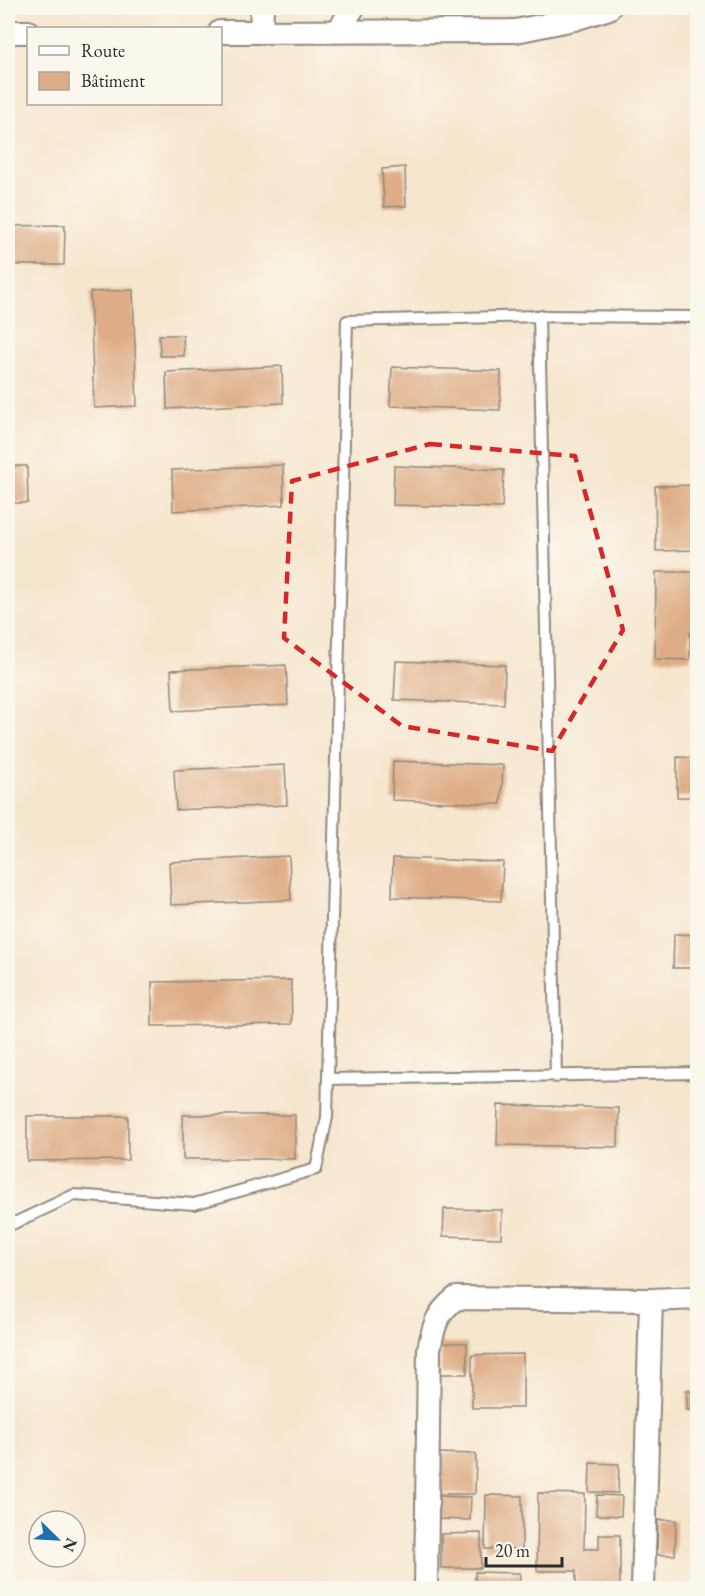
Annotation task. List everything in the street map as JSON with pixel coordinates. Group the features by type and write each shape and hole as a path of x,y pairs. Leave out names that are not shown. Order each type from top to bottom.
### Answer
{"street":[{"path":"261,32 262,8"},
{"path":"338,32 353,8"},
{"path":"222,32 516,31 574,19 609,8"},
{"path":"8,32 27,32"},
{"path":"426,1588 429,1349 434,1324 443,1308 456,1298 651,1300 698,1298"},
{"path":"643,1588 651,1300"}],"lane":[{"path":"8,1226 74,1195 194,1204 316,1169 327,1117 346,321 539,316 698,317"},
{"path":"539,316 556,1077"},
{"path":"328,1079 698,1073"}],"highlighted area":[{"path":"430,444 575,456 623,630 552,751 402,726 284,638 292,481"}],"building":[{"path":"405,167 406,206 384,207 382,169"},
{"path":"65,225 64,265 8,265 8,226"},
{"path":"133,290 137,406 94,408 90,292"},
{"path":"159,335 183,335 184,356 160,356"},
{"path":"282,366 283,403 167,409 166,372"},
{"path":"392,367 501,371 500,410 390,406"},
{"path":"283,465 284,505 173,511 172,470"},
{"path":"8,466 27,466 28,503 8,503"},
{"path":"394,466 504,470 502,508 393,505"},
{"path":"698,485 698,550 656,551 655,486"},
{"path":"656,572 698,572 698,633 690,633 690,660 655,659"},
{"path":"396,661 505,665 504,704 394,700"},
{"path":"286,665 288,705 173,711 171,670"},
{"path":"677,757 698,758 698,797 677,797"},
{"path":"393,761 503,765 501,804 392,800"},
{"path":"285,765 287,805 176,810 174,770"},
{"path":"289,856 291,900 171,905 169,862"},
{"path":"393,858 503,862 501,901 392,897"},
{"path":"674,934 698,935 698,968 673,968"},
{"path":"291,980 292,1024 152,1026 152,982"},
{"path":"498,1105 619,1108 618,1147 497,1145"},
{"path":"183,1115 295,1115 295,1159 183,1159"},
{"path":"27,1116 128,1116 128,1160 27,1161"},
{"path":"444,1209 502,1210 501,1238 443,1236"},
{"path":"441,1343 467,1343 467,1374 441,1374"},
{"path":"523,1354 523,1408 472,1408 472,1355"},
{"path":"687,1391 698,1391 698,1410 687,1410"},
{"path":"434,1453 476,1454 475,1494 433,1494"},
{"path":"590,1463 619,1464 618,1493 589,1492"},
{"path":"538,1493 585,1494 584,1549 599,1549 599,1535 620,1535 620,1588 576,1588 576,1571 537,1571"},
{"path":"486,1495 522,1496 522,1549 485,1549"},
{"path":"597,1495 622,1496 621,1516 596,1515"},
{"path":"433,1496 471,1497 470,1520 433,1519"},
{"path":"695,1496 698,1496 698,1523 693,1523"},
{"path":"658,1520 676,1520 675,1555 657,1555"},
{"path":"481,1533 481,1568 441,1568 441,1534"},
{"path":"475,1572 520,1573 519,1588 475,1588"}]}
